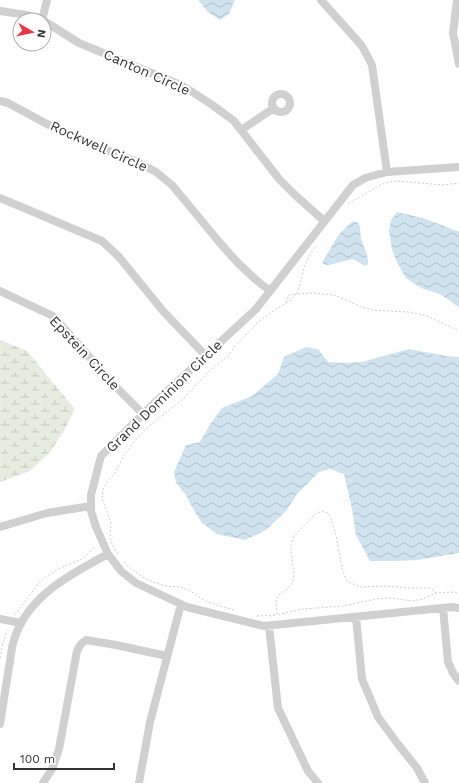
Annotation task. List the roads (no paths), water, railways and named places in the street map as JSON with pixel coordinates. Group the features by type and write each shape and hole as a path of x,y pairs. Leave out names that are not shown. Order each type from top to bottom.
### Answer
{"street":[{"path":"45,12 47,0"},
{"path":"321,0 362,46 372,66 387,172"},
{"path":"457,0 452,33 459,64"},
{"name":"Canton Circle","path":"0,11 12,13"},
{"name":"Canton Circle","path":"52,26 79,43 183,86 234,121 279,179 324,221"},
{"name":"Rockwell Circle","path":"0,101 8,103 51,126 135,161 156,172 172,185 237,262 270,291"},
{"path":"241,130 274,108"},
{"name":"Grand Dominion Circle","path":"459,167 387,172 365,178 353,184 256,309 143,414 101,456 91,495 91,511 96,527 107,541 108,554 122,571 136,583 187,607 264,626 452,607 459,608"},
{"path":"0,198 102,241 119,257 163,311 206,356"},
{"name":"Epstein Circle","path":"0,291 54,316 118,389 143,414"},
{"path":"0,526 47,513 91,506"},
{"path":"0,724 14,640 21,623 42,595 78,571 108,554"},
{"path":"139,783 150,722 181,604"},
{"path":"443,608 448,662 452,673 459,681"},
{"path":"356,617 362,679 378,717 396,743 417,768 425,783"},
{"path":"0,619 21,623"},
{"path":"269,626 278,708 308,771 318,783"},
{"path":"43,783 52,769 59,749 77,651 81,644 86,640 167,656"}],"water":[{"path":"198,0 235,0 229,14 220,20 208,12"},
{"path":"397,212 423,218 459,231 459,307 440,294 421,288 406,278 392,250 389,230 391,220"},
{"path":"353,221 360,226 361,238 367,254 368,264 365,266 353,259 329,265 322,263 341,232"},
{"path":"306,347 318,349 328,362 341,363 362,362 409,349 459,357 459,553 418,560 370,561 356,535 344,474 330,469 319,472 298,493 286,511 266,530 245,540 217,534 202,523 186,495 176,483 174,472 186,445 200,442 222,408 252,396 278,374 284,357"}]}
